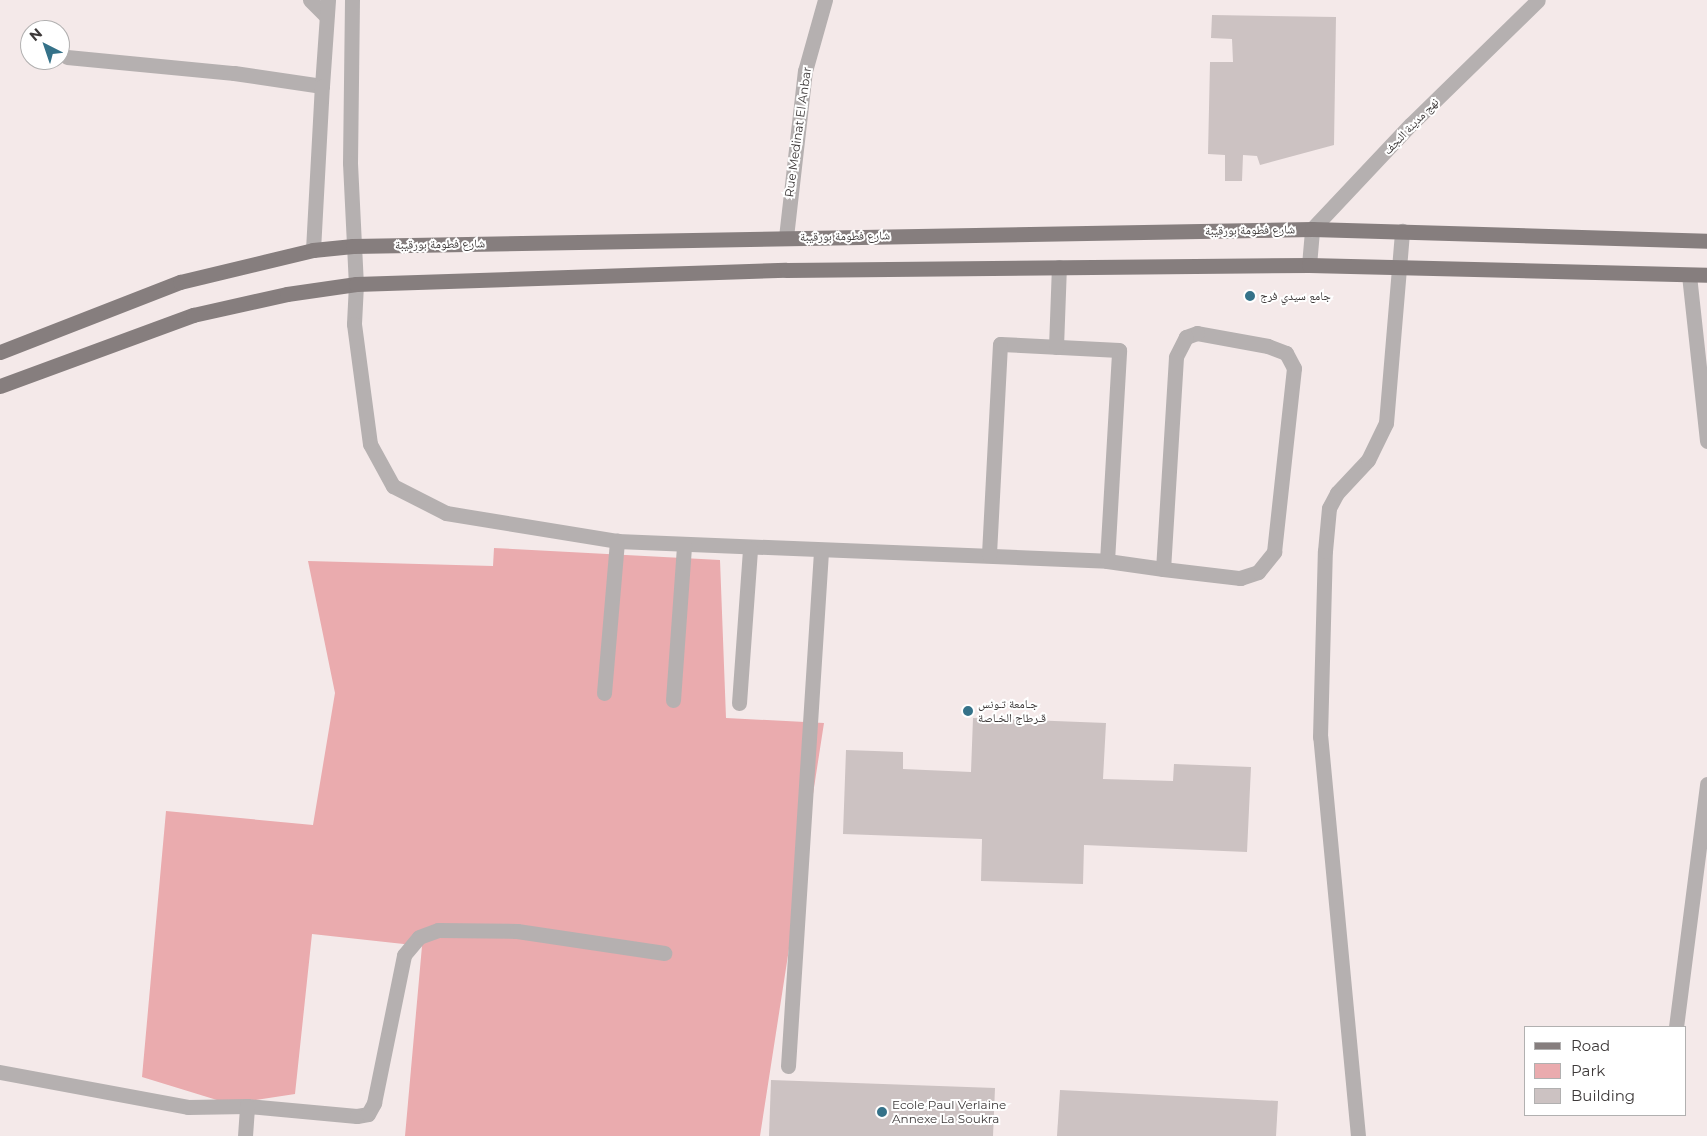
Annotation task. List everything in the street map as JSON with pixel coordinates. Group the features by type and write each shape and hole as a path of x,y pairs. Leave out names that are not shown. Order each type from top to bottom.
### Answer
{"main road":[{"name":"شارع فطومة بورقيبة","path":"0,352 180,282 312,250 353,246 1312,229 1707,241"},
{"path":"0,386 193,315 288,294 356,284 786,270 1309,265 1707,275"}],"street":[{"path":"310,0 326,16"},
{"path":"312,250 328,0"},
{"path":"352,0 350,163 356,284 354,324 370,444 393,486 446,512 618,542 821,552 989,555 1107,562 1163,569 1240,578 1258,572 1274,552 1294,368 1286,353 1268,346 1197,333 1186,337 1176,357 1163,569"},
{"name":"Rue Medinat El Anbar","path":"786,237 805,71 826,0"},
{"name":"نهج مدينة النجف","path":"1312,229 1411,124 1538,0"},
{"path":"70,57 234,73 322,86"},
{"path":"1309,265 1312,229"},
{"path":"1358,1136 1320,737 1324,561 1329,508 1337,493 1368,460 1386,423 1402,231"},
{"path":"1056,347 1059,267"},
{"path":"1689,275 1707,441"},
{"path":"989,555 1000,344 1118,350 1107,562"},
{"path":"604,692 618,542"},
{"path":"673,700 684,545"},
{"path":"739,702 750,548"},
{"path":"788,1066 821,552"},
{"path":"1676,1026 1707,784"},
{"path":"0,1072 188,1107 247,1106 358,1116 368,1114 374,1103 404,955 419,938 438,930 517,931 664,953"},
{"path":"245,1136 247,1106"}],"green space":[{"path":"494,548 720,560 726,718 824,723 760,1136 405,1136 422,946 312,934 295,1094 230,1104 142,1077 166,811 313,825 335,693 308,561 493,566"}],"building":[{"path":"1212,15 1336,17 1334,145 1260,165 1257,156 1243,155 1242,181 1225,181 1225,155 1208,154 1210,62 1233,62 1232,39 1211,38"},
{"path":"973,718 1106,723 1103,779 1173,781 1174,764 1251,767 1247,852 1084,845 1083,884 981,881 982,839 843,834 846,750 903,752 903,769 971,772"},
{"name":"Ecole Paul Verlaine Annexe La Soukra","path":"771,1080 995,1088 993,1136 769,1136"},
{"path":"1060,1090 1278,1101 1276,1136 1057,1136"}],"place":[{"name":"جامع سيدي فرج","path":"1250,296"},
{"name":"جـامعة تـونس قـرطاج الخـاصة","path":"968,711"},
{"name":"Ecole Paul Verlaine Annexe La Soukra","path":"882,1112"}]}
